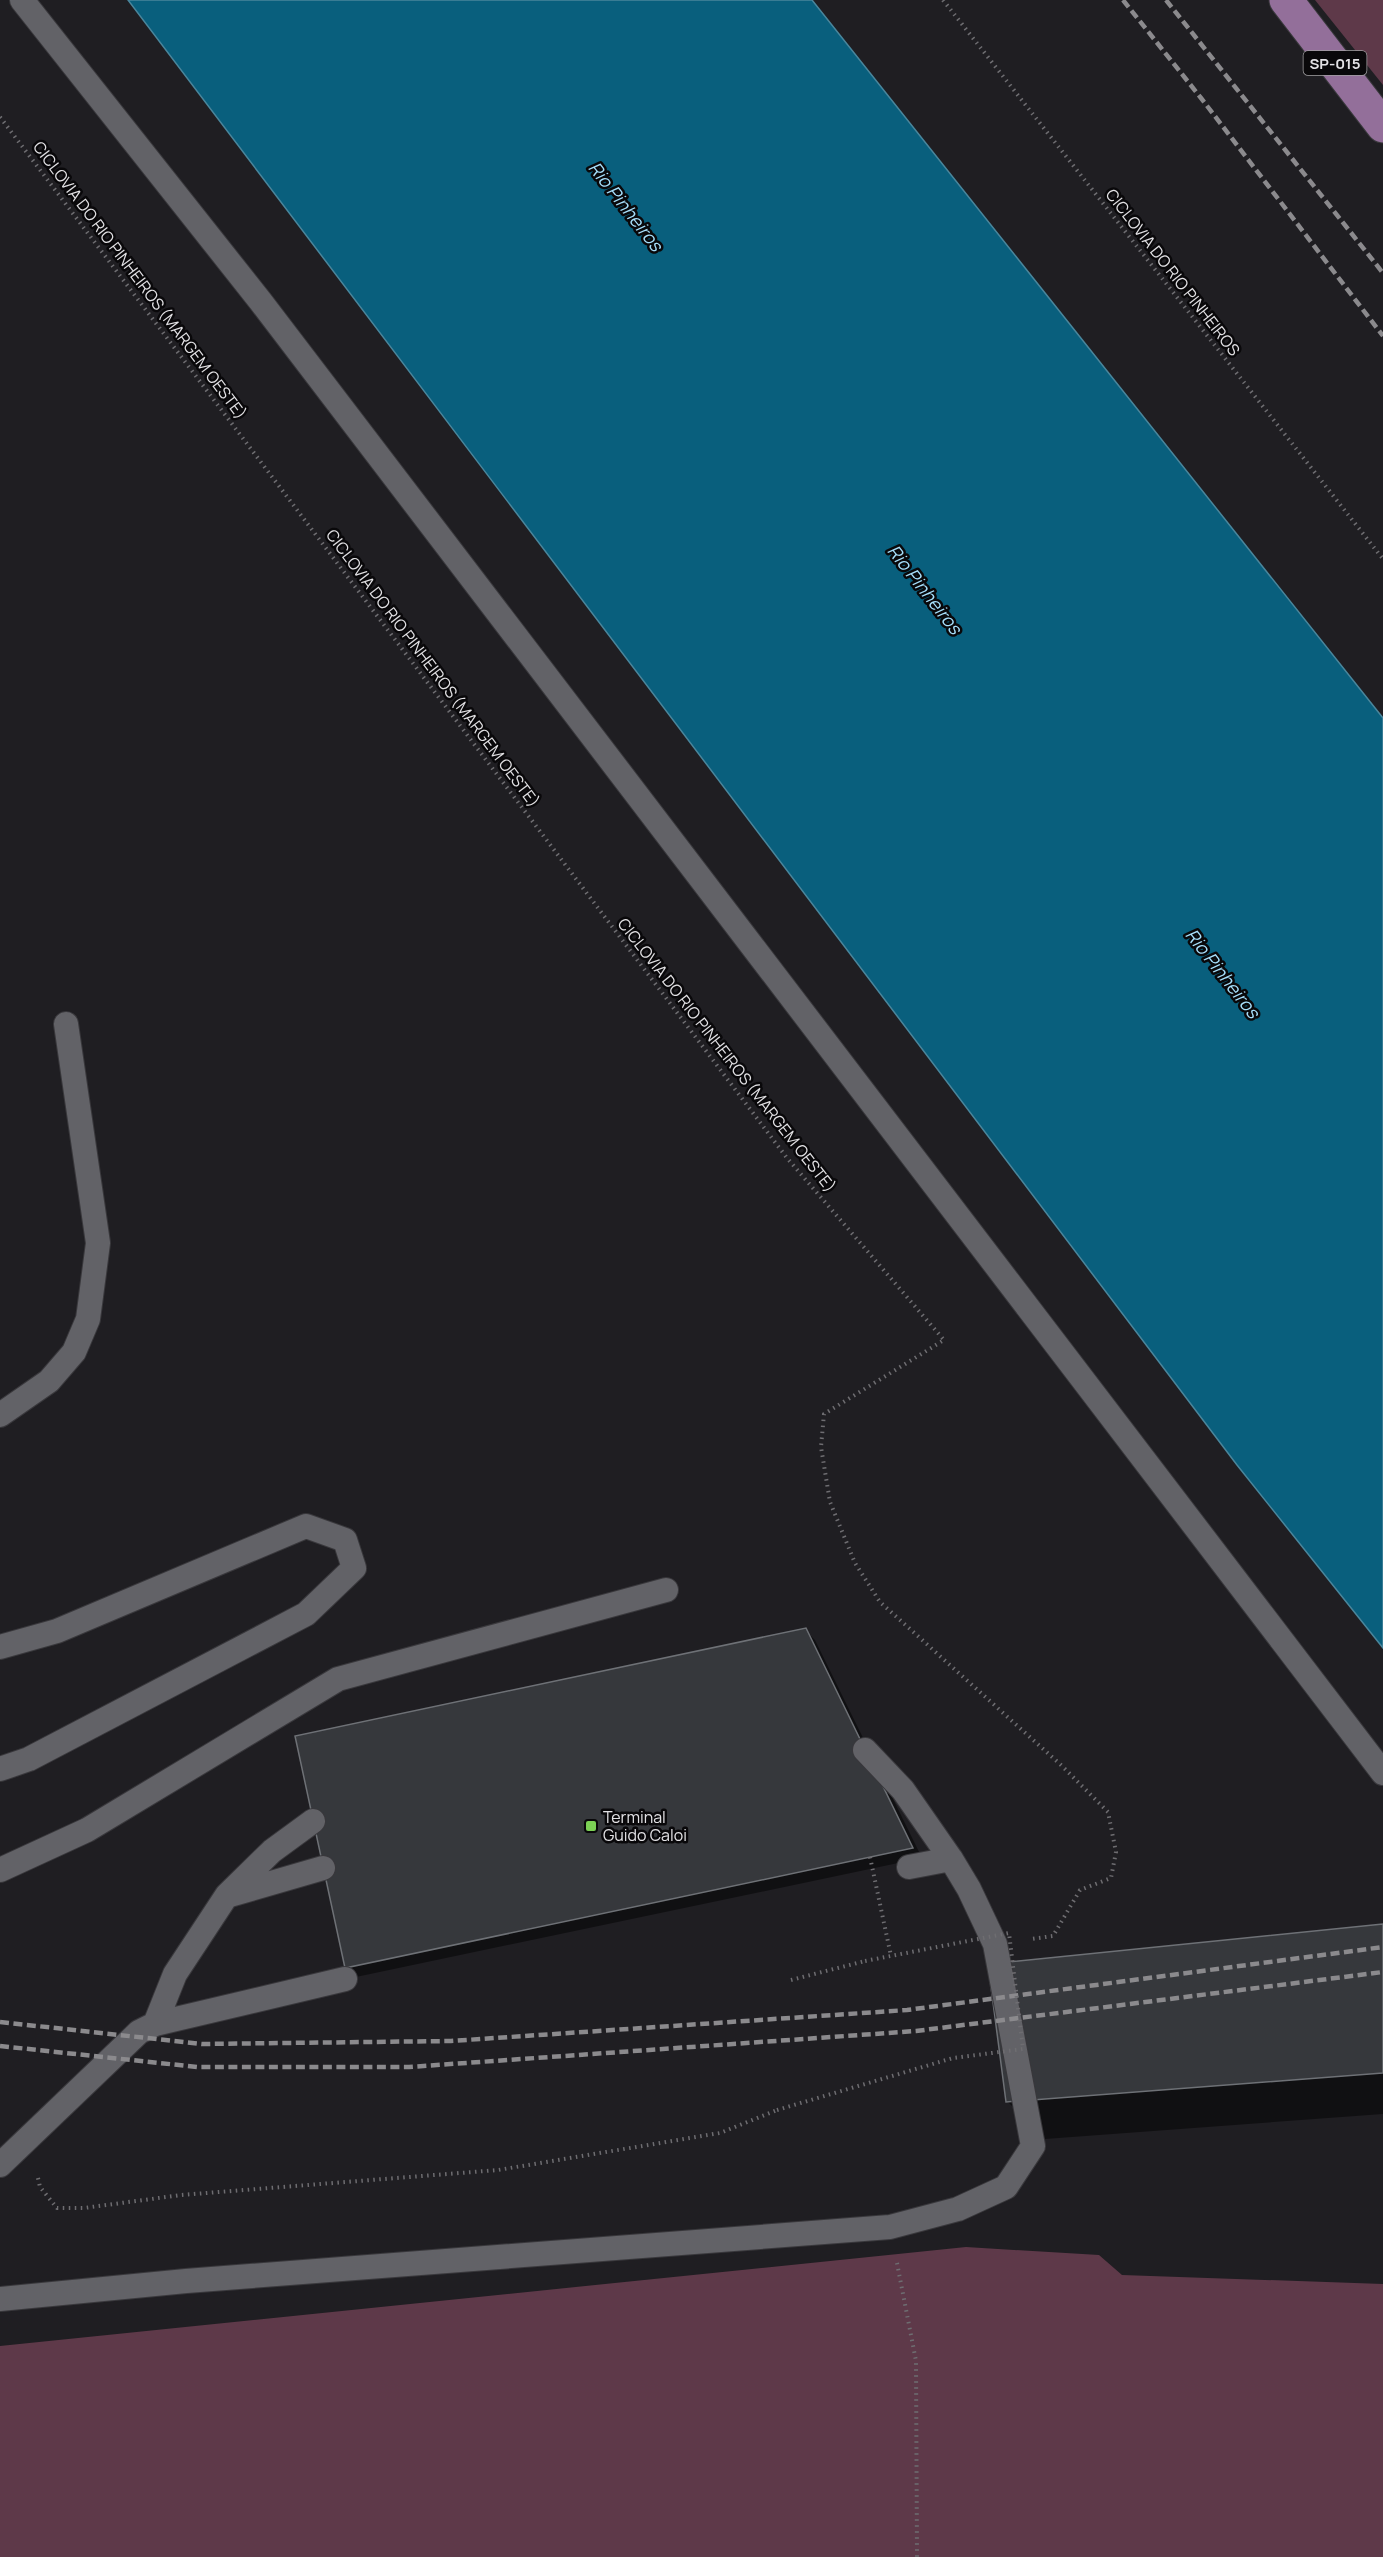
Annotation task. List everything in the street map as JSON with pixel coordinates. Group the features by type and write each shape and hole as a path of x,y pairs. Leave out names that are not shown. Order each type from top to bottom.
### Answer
{"highway":[{"name":"SP-015","path":"1286,0 1383,126"}],"lane":[{"path":"22,0 261,302 1383,1773"},
{"path":"0,1415 49,1381 74,1352 88,1318 99,1243 66,1023"},
{"path":"0,1647 57,1631 306,1526 345,1540 354,1568 306,1614 29,1759 0,1769"},
{"path":"0,1870 87,1830 338,1679 666,1590"},
{"path":"0,2299 198,2280 890,2227 958,2209 1006,2187 1033,2146 1007,1942 903,1790 865,1750"},
{"path":"155,2024 175,1974 227,1895 272,1851 313,1821"},
{"path":"909,1867 951,1859"},
{"path":"227,1895 323,1868"},
{"path":"0,2165 139,2032 155,2024 345,1979"}],"path":[{"name":"CICLOVIA DO RIO PINHEIROS","path":"944,0 1383,559"},
{"name":"CICLOVIA DO RIO PINHEIROS (MARGEM OESTE)","path":"0,117 36,161 787,1158 944,1340 824,1414 821,1447 830,1502 855,1563 880,1602 1062,1766 1108,1812 1116,1852 1111,1878 1080,1890 1053,1936 1030,1939"},
{"path":"870,1857 891,1956"},
{"path":"28,2136 40,2187 57,2208 84,2208 181,2195 498,2170 720,2133 777,2110 953,2058 1023,2049 1009,1932 865,1961 791,1980"},
{"path":"890,2227 916,2361 917,2557"}],"shaded area":[{"path":"1315,0 1383,0 1383,85"},
{"path":"966,2247 1099,2255 1122,2275 1383,2284 1383,2557 0,2557 0,2346"}],"water":[{"name":"Rio Pinheiros","path":"128,0 812,0 1383,718 1383,1648 1237,1465"}],"building":[{"path":"806,1628 913,1848 345,1968 295,1736"},
{"path":"1383,1924 1383,2073 1006,2102 988,1964"}],"railway":[{"path":"1123,0 1383,336"},
{"path":"1166,0 1383,273"},
{"path":"0,2022 202,2044 451,2041 907,2010 1383,1947"},
{"path":"0,2046 197,2067 409,2067 916,2031 1383,1972"}],"place":[{"name":"Terminal Guido Caloi","path":"591,1826"}]}
